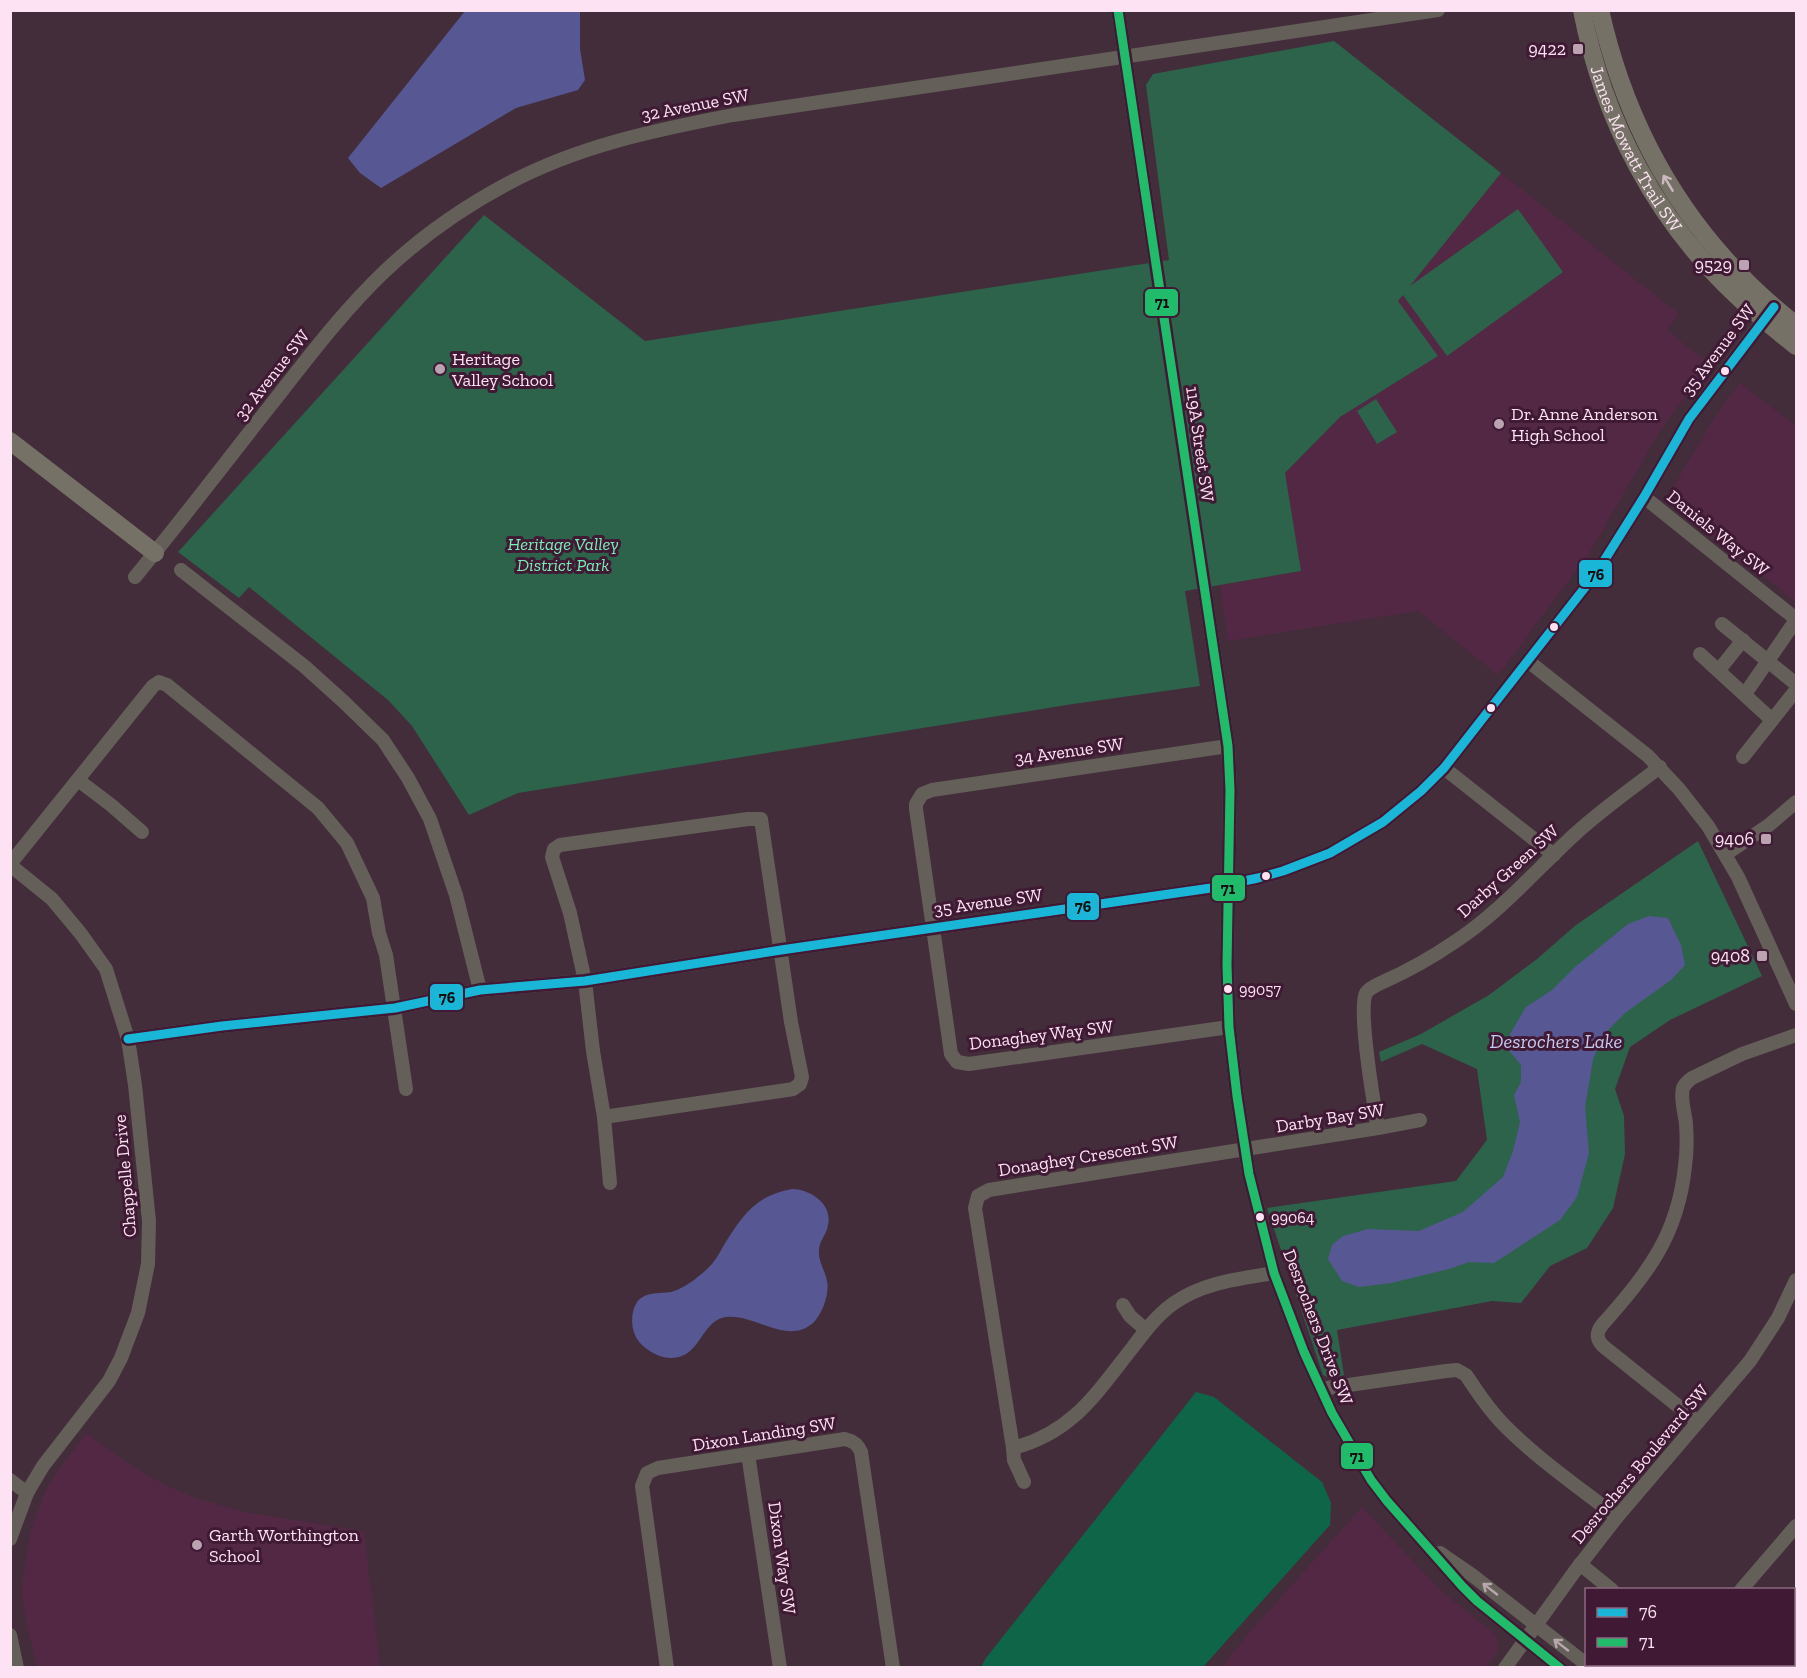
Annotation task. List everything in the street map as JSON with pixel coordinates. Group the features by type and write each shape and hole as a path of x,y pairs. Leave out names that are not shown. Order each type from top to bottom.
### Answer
{"main road":[{"name":"James Mowatt Trail SW","path":"1582,10 1592,54 1607,101 1646,183 1715,274 1769,313 1797,325"},
{"name":"James Mowatt Trail SW","path":"1600,10 1619,78 1657,164 1701,231 1797,346"},
{"path":"10,441 155,553"}],"street":[{"name":"119A Street SW","path":"1118,10 1228,746 1230,790 1228,885"},
{"name":"32 Avenue SW","path":"135,577 331,329 375,281 399,259 468,207 507,184 579,152 641,133 733,115 1438,10"},
{"name":"35 Avenue SW","path":"128,1040 222,1026 395,1008 480,990 585,981 1228,885 1309,862 1383,822 1404,806 1444,768 1597,572 1689,419 1769,313"},
{"name":"Daniels Way SW","path":"1644,497 1797,620"},
{"path":"181,570 304,666 383,740 408,778 430,819 456,895 480,990"},
{"path":"1745,694 1797,620"},
{"path":"1722,624 1797,684"},
{"path":"1719,670 1743,640"},
{"path":"1700,654 1772,720"},
{"path":"1528,661 1622,734 1660,767 1708,826 1726,854 1797,1004"},
{"path":"10,865 153,686 159,682 166,685 318,808 347,843 373,898 386,955 406,1089"},
{"path":"1743,757 1797,690"},
{"name":"34 Avenue SW","path":"933,929 916,809 922,794 933,790 1228,746"},
{"name":"Darby Green SW","path":"1378,1128 1365,1029 1364,1004 1367,993 1374,986 1413,968 1458,940 1497,910 1596,816 1660,767"},
{"path":"1444,768 1554,855"},
{"path":"78,780 142,832"},
{"path":"1726,854 1797,802"},
{"path":"604,1117 793,1089 800,1084 802,1077 791,1022 761,819 560,845 554,849 552,857 570,913 585,981 604,1117 610,1183"},
{"name":"Chappelle Drive","path":"10,865 52,899 106,969 128,1040 149,1221 148,1264 138,1313 122,1358 110,1381 43,1466 27,1493 10,1539"},
{"name":"Desrochers Drive SW","path":"1228,885 1228,1027 1245,1149 1254,1197 1274,1273 1321,1389 1338,1426 1371,1480 1387,1501 1477,1601 1560,1668"},
{"name":"Donaghey Way SW","path":"933,929 951,1054 957,1062 969,1064 1228,1027"},
{"path":"1698,1422 1603,1346 1599,1341 1598,1333 1602,1325 1649,1269 1674,1219 1680,1197 1687,1148 1683,1099 1685,1083 1742,1054 1797,1035"},
{"name":"Darby Bay SW","path":"1245,1149 1420,1120"},
{"name":"Donaghey Crescent SW","path":"1024,1482 1014,1460 975,1208 978,1196 989,1190 1245,1149"},
{"path":"1013,1448 1045,1438 1076,1416 1146,1330 1174,1303 1223,1281 1274,1273"},
{"name":"Desrochers Boulevard SW","path":"1505,1668 1617,1517 1750,1361 1791,1305 1797,1280"},
{"path":"1123,1305 1130,1316 1146,1330"},
{"path":"1321,1389 1460,1371 1466,1375 1481,1398 1506,1427 1617,1517"},
{"name":"Dixon Landing SW","path":"667,1668 642,1486 647,1473 658,1468 845,1439 858,1445 863,1463 893,1668"},
{"name":"Dixon Way SW","path":"748,1454 780,1668"},
{"path":"10,1480 27,1493"},
{"path":"1743,1588 1797,1526"},
{"name":"Desrochers Drive SW","path":"1423,1541 1472,1575 1585,1662"},
{"path":"1580,1564 1610,1588"},
{"path":"10,1635 17,1668"}],"shaded area":[{"name":"Dr. Anne Anderson High School","path":"1501,173 1679,314 1667,330 1709,364 1660,431 1588,555 1498,675 1418,611 1228,641 1220,585 1301,571 1285,473 1340,417 1437,356 1398,301"},
{"path":"1740,383 1796,426 1796,602 1666,499 1716,415"},
{"name":"Garth Worthington School","path":"86,1433 136,1469 195,1498 245,1512 364,1531 380,1667 37,1667 23,1600 23,1581 30,1533 45,1492"},
{"path":"1362,1507 1441,1591 1496,1635 1498,1651 1486,1667 1222,1667 1249,1633"}],"green space":[{"name":"Heritage Valley District Park","path":"1334,41 1501,173 1410,286 1518,209 1563,272 1447,356 1403,295 1398,301 1438,356 1340,417 1285,473 1301,571 1185,591 1200,686 1073,704 518,793 469,815 412,726 388,700 249,587 239,598 178,552 484,215 645,341 1169,260 1146,85 1153,74"},
{"path":"1376,399 1397,432 1377,444 1357,411"},
{"path":"1698,841 1762,976 1670,1020 1630,1047 1615,1089 1624,1116 1625,1154 1613,1208 1587,1248 1550,1266 1521,1303 1492,1301 1337,1330 1344,1375 1332,1379 1323,1375 1267,1208 1456,1181 1487,1140 1477,1069 1422,1044 1381,1062 1379,1052 1421,1034 1489,995 1537,959 1576,925"},
{"path":"1196,1392 1214,1397 1322,1482 1331,1503 1330,1525 1203,1667 981,1667 986,1658"}],"water":[{"path":"465,11 580,11 580,49 585,80 578,90 516,108 381,188 360,173 348,158"},
{"name":"Desrochers Lake","path":"1649,916 1668,918 1681,945 1685,965 1671,980 1625,1013 1602,1036 1593,1060 1585,1107 1589,1153 1577,1197 1560,1220 1494,1263 1469,1262 1391,1283 1359,1287 1342,1281 1328,1259 1332,1245 1343,1236 1368,1229 1419,1231 1463,1212 1503,1177 1513,1151 1520,1122 1514,1095 1521,1082 1521,1065 1510,1052 1510,1034 1526,1007 1552,990 1574,968 1628,924"},
{"path":"792,1189 806,1192 819,1199 824,1204 829,1217 819,1250 828,1286 822,1309 813,1323 803,1329 792,1331 770,1327 748,1319 726,1317 714,1322 694,1347 684,1355 671,1358 646,1349 635,1335 632,1324 634,1307 637,1302 649,1295 676,1291 694,1280 716,1258 751,1208 768,1196"}],"transit line":[{"name":"71","path":"1118,10 1228,746 1230,790 1227,965 1229,1027 1249,1174 1274,1273 1304,1352 1332,1413 1371,1480 1387,1501 1477,1601 1560,1668"},
{"name":"76","path":"128,1039 222,1026 395,1008 480,990 585,981 781,950 1211,888 1283,871 1330,853 1383,822 1421,791 1444,768 1597,572 1689,419 1774,307"}],"place":[{"name":"9422","path":"1578,49"},
{"name":"9529","path":"1744,265"},
{"name":"Heritage Valley School","path":"440,369"},
{"name":"Dr. Anne Anderson High School","path":"1499,424"},
{"name":"9406","path":"1766,839"},
{"name":"9408","path":"1762,956"},
{"name":"99057","path":"1228,989"},
{"name":"99064","path":"1260,1217"},
{"name":"Garth Worthington School","path":"197,1545"}]}
